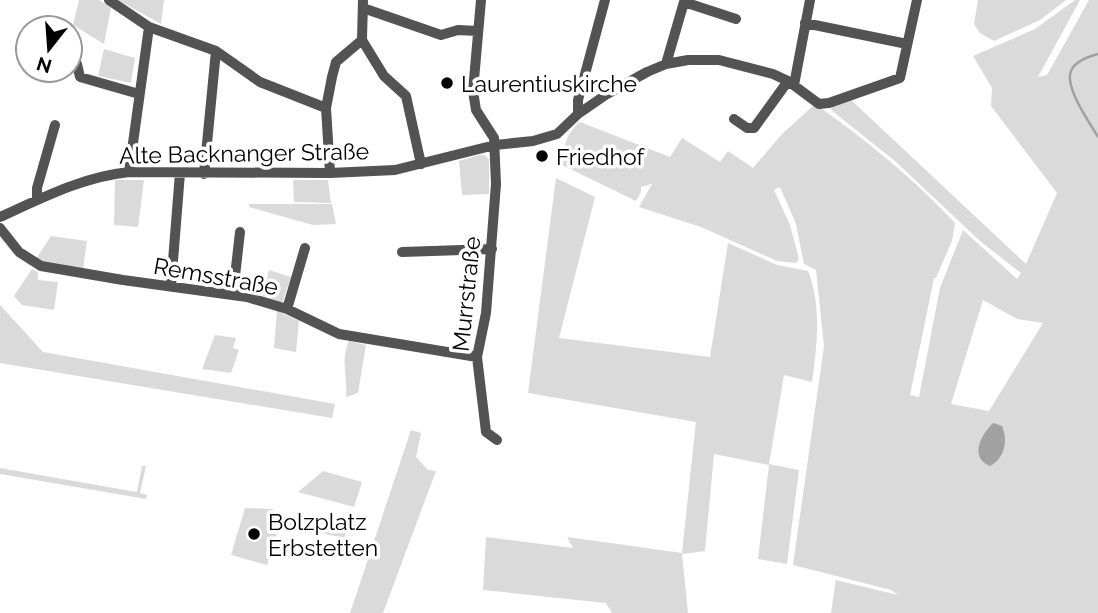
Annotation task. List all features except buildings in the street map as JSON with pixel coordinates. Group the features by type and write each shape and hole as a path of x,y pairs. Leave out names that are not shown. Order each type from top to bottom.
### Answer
{"street":[{"path":"109,0 149,27 216,51 260,82 326,108"},
{"path":"481,0 477,31 475,100 476,110 494,138 495,145"},
{"path":"578,114 578,100 605,0"},
{"path":"734,119 747,128 754,128 791,83 810,0"},
{"path":"578,114 607,94 666,64 688,60 719,60 755,68 791,83 819,104 829,103 900,78 917,0"},
{"path":"666,64 684,2 736,19"},
{"path":"422,164 406,96 384,76 362,40 363,4 441,35 458,30 477,31"},
{"path":"805,23 907,44"},
{"path":"129,173 149,27"},
{"path":"330,173 326,108 336,62 362,40"},
{"path":"204,174 216,51"},
{"path":"84,78 139,94"},
{"name":"Alte Backnanger Straße","path":"0,217 90,179 129,173 330,173 395,170 495,145 533,141 557,134 578,114"},
{"path":"37,200 37,188 55,125"},
{"name":"Murrstraße","path":"495,145 496,184 492,249 486,313 477,357 486,432 497,440"},
{"path":"171,286 180,173"},
{"name":"Remsstraße","path":"0,228 19,252 41,266 112,279 233,294 286,309 339,334 477,357"},
{"path":"233,294 240,232"},
{"path":"286,309 305,248"},
{"path":"402,253 492,249"}],"shaded area":[{"path":"79,0 99,0 111,8 104,44 84,32 84,14 76,14"},
{"path":"118,0 164,0 161,24"},
{"path":"978,0 1066,0 1040,20 994,41 980,33 974,24"},
{"path":"1075,0 1080,0 1038,77 1047,75 1089,0 1098,0 1098,613 831,613 836,580 898,595 891,590 793,565 824,346 816,270 804,264 796,224 780,187 774,190 790,225 799,259 796,263 777,261 701,227 639,207 652,184 641,187 636,201 562,165 566,141 580,122 670,157 682,138 720,162 728,151 753,168 782,134 815,104 834,117 905,175 955,223 952,241 934,278 910,395 919,397 940,288 963,230 1017,279 1021,273 980,241 895,161 831,110 833,105 850,99 1026,264 1057,193 991,106 992,88 973,56 1035,29","holes":["983,300 1017,319 1043,323 989,411 951,404"]},
{"path":"104,49 135,58 131,83 98,76"},
{"path":"479,155 489,159 489,194 462,195 459,161"},
{"path":"556,178 595,197 559,338 710,357 728,243 777,265 808,271 812,284 817,326 812,382 784,375 769,464 799,470 787,564 758,559 769,465 714,454 705,551 682,554 688,613 612,613 606,603 483,590 486,537 573,548 567,537 682,553 696,422 528,393"},
{"path":"115,180 144,180 138,227 114,225"},
{"path":"293,180 328,180 331,203 294,202"},
{"path":"249,204 332,204 336,224 313,225 249,207"},
{"path":"51,236 87,241 83,269 52,265 36,259"},
{"path":"32,269 38,272 38,280 58,282 54,310 22,305 14,296"},
{"path":"269,270 291,277 282,303 263,296"},
{"path":"0,305 43,352 335,404 332,418 0,363"},
{"path":"277,311 299,321 296,352 274,348"},
{"path":"215,335 236,338 233,348 239,350 231,373 202,369"},
{"path":"349,341 366,345 358,393 346,397 345,362"},
{"path":"993,423 1002,426 1005,443 1002,454 990,466 983,462 978,451 981,439"},
{"path":"411,430 421,433 416,457 428,470 436,471 383,613 350,613"},
{"path":"142,466 146,466 140,493 147,495 146,499 0,474 0,468 137,492"},
{"path":"323,471 362,482 354,507 298,492"},
{"path":"245,508 273,509 274,513 347,530 344,538 280,524 267,565 231,555"}],"waterway":[{"path":"1098,54 1076,65 1070,78 1079,105 1098,137"}],"place":[{"name":"Laurentiuskirche","path":"447,83"},
{"name":"Friedhof","path":"542,156"},
{"name":"Bolzplatz Erbstetten","path":"254,534"}]}
